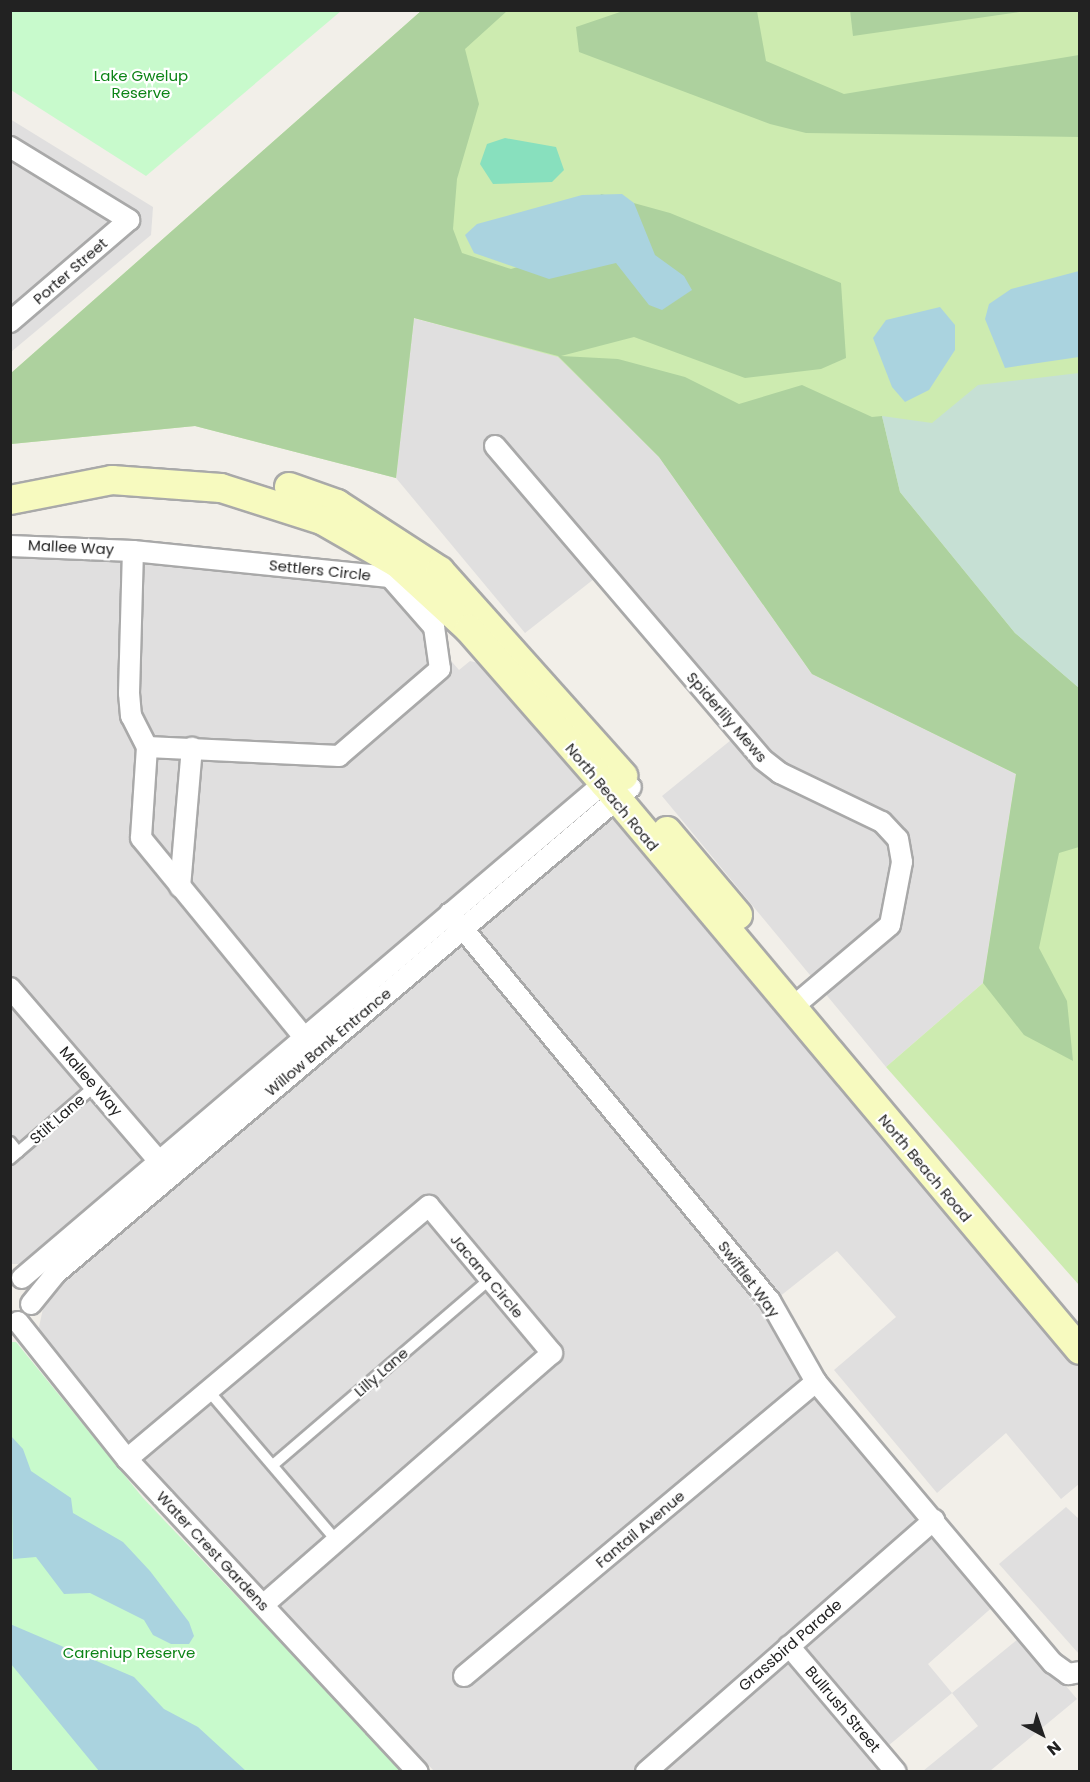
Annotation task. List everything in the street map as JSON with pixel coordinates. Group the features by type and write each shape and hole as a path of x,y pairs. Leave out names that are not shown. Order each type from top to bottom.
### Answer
{"main road":[{"name":"North Beach Road","path":"10,481 105,462 188,463 262,477 337,504 440,571 799,1002 1080,1350"},
{"name":"North Beach Road","path":"10,500 112,480 192,483 261,497 347,532 397,563 444,604 618,785"},
{"name":"North Beach Road","path":"799,1002 1080,1325"}],"street":[{"name":"Porter Street","path":"10,147 129,220 10,322"},
{"name":"Spiderlily Mews","path":"495,446 762,759 780,774 882,822 898,839 902,861 890,925 799,1002"},
{"name":"Mallee Way","path":"10,546 133,551"},
{"path":"133,551 129,693 131,716 147,747 141,838 316,1052"},
{"name":"Settlers Circle","path":"133,551 390,577 434,627 440,648 440,669 339,756 147,747"},
{"path":"180,887 192,748"},
{"name":"Willow Bank Entrance","path":"16,1275 450,913 618,785"},
{"name":"Willow Bank Entrance","path":"14,1323 55,1274 463,929 618,785"},
{"name":"Swiftlet Way","path":"450,913 770,1301 816,1382 934,1520 1074,1673"},
{"name":"Mallee Way","path":"10,988 171,1175"},
{"name":"Jacana Circle","path":"127,1459 207,1389 429,1206 552,1353 263,1605"},
{"path":"16,1275 31,1304"},
{"name":"Water Crest Gardens","path":"14,1323 127,1459 418,1772"},
{"name":"Fantail Avenue","path":"464,1676 816,1382"},
{"name":"Grassbird Parade","path":"646,1772 934,1520"},
{"name":"Bullrush Street","path":"789,1646 896,1772"}],"lane":[{"name":"Stilt Lane","path":"10,1142 14,1155 95,1086"},
{"name":"Lilly Lane","path":"273,1465 490,1279"},
{"path":"207,1389 336,1540"}],"shaded area":[{"path":"10,119 153,207 151,235 11,352"},
{"path":"413,318 558,356 659,457 812,674 1016,774 983,983 886,1067 662,796 731,740 594,579 525,633 396,478"},
{"path":"34,553 387,587 459,670 470,661 487,665 1079,1362 1079,1484 1061,1499 1006,1433 937,1493 834,1370 896,1317 837,1251 764,1309 996,1604 928,1664 952,1693 871,1760 881,1771 434,1771 115,1432 37,1336 44,1304 25,1264 11,1264 11,555"},
{"path":"1066,1507 1079,1519 1079,1654 999,1564"},
{"path":"1023,1635 1077,1699 990,1771 923,1771 978,1726 952,1693"}],"green space":[{"path":"626,10 757,11 766,61 844,94 1079,55 1079,137 806,133 770,124 579,52 576,27"},
{"path":"850,10 1026,10 1026,11 853,36"},
{"name":"Lake Gwelup Reserve","path":"10,11 341,11 146,176 11,90"},
{"path":"421,11 1079,11 1079,1285 886,1067 983,983 1016,774 812,674 659,457 558,357 414,318 396,478 195,426 11,444 10,374"},
{"path":"421,11 507,11 465,49 479,104 457,179 453,229 462,253 511,269 572,251 601,194 670,213 841,283 846,358 821,369 745,378 634,337 561,356 618,359 685,377 739,404 802,385 872,417 882,416 900,492 1015,633 1079,688 1079,847 1059,853 1039,948 1067,1001 1073,1061 1024,1035 983,983 1016,774 812,674 659,457 558,356 414,318 396,478 195,426 11,444 10,374"},
{"path":"505,138 556,147 564,170 552,182 493,184 480,164 487,144"},
{"path":"1080,373 1079,688 1015,633 900,492 882,416 932,423 978,385"},
{"name":"Careniup Reserve","path":"11,1342 16,1342 143,1498 403,1771 11,1772"}],"water":[{"path":"622,194 634,203 655,255 684,276 692,290 662,310 649,305 616,263 549,279 474,253 465,235 477,224 582,195"},
{"path":"1079,271 1079,357 1005,368 985,319 989,304 1011,289"},
{"path":"940,307 955,325 955,350 929,390 905,402 892,387 873,338 886,320"},
{"path":"11,1436 23,1449 31,1471 71,1498 73,1513 123,1542 150,1571 189,1622 194,1636 189,1644 171,1644 153,1635 144,1620 90,1593 64,1594 36,1557 13,1559"},
{"path":"10,1624 134,1677 164,1709 198,1727 246,1771 99,1771 11,1664"}]}
